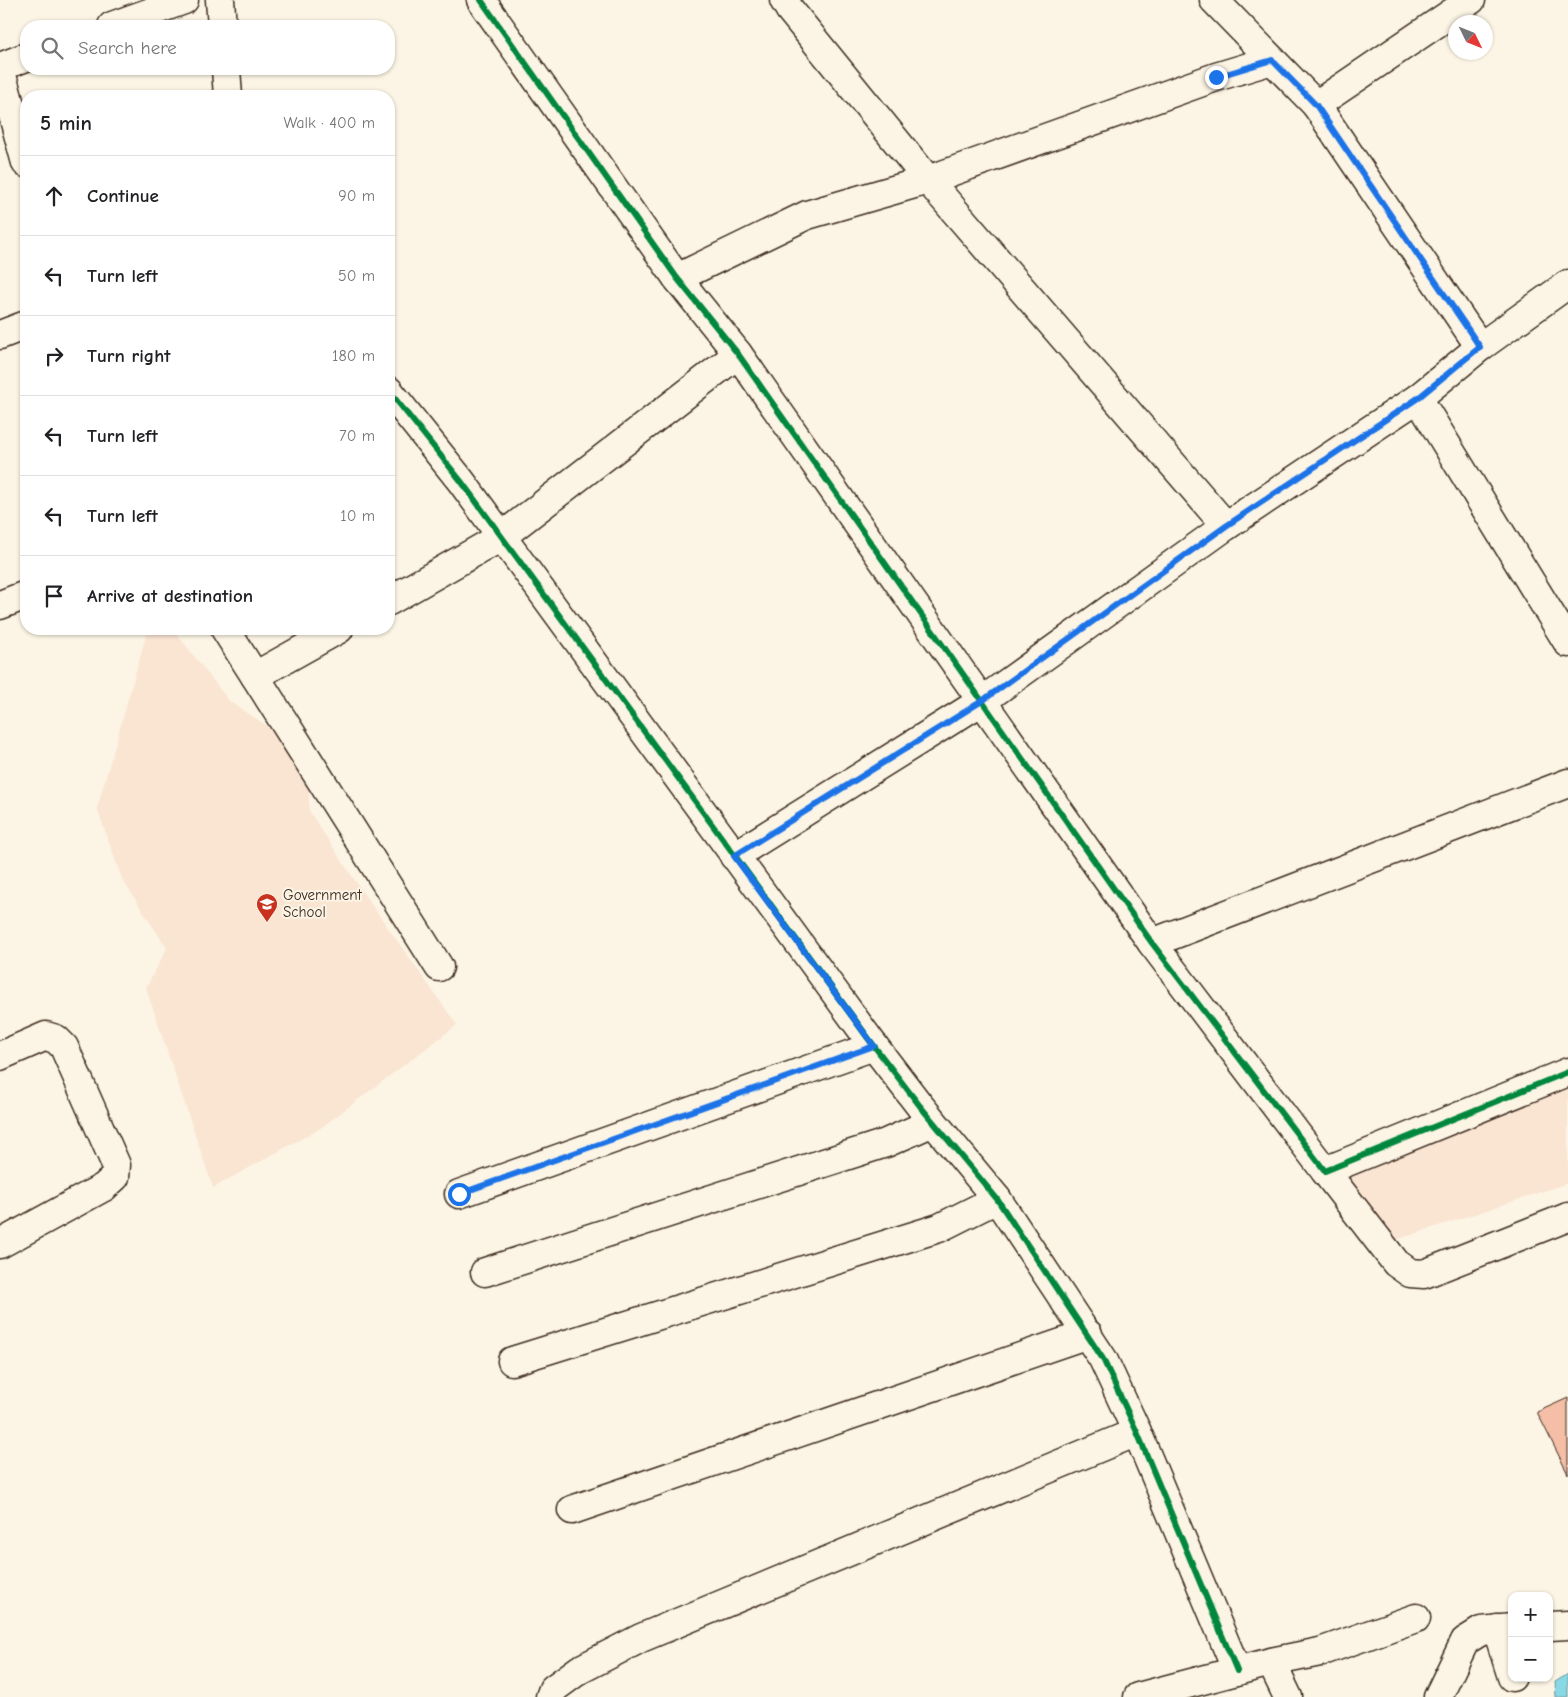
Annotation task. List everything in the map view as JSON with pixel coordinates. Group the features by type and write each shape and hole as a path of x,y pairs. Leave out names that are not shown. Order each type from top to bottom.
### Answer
{"street":[{"path":"129,20 184,0"},
{"path":"220,0 222,20"},
{"path":"481,0 677,278 738,354 1152,943 1396,1263 1410,1272 1424,1274 1568,1217"},
{"path":"1214,0 1316,105 1480,347"},
{"path":"1316,105 1471,0"},
{"path":"794,3 928,180 1226,526"},
{"path":"20,60 0,68 20,141"},
{"path":"677,278 807,215 928,180 1216,77 1272,60"},
{"path":"226,75 228,90"},
{"path":"734,856 982,701 1226,526 1418,398 1480,347 1568,284"},
{"path":"0,335 20,327"},
{"path":"395,597 501,537 738,354"},
{"path":"395,398 461,481 874,1046 997,1199 1048,1278 1088,1334 1103,1359 1137,1432 1236,1671"},
{"path":"1418,398 1568,643"},
{"path":"0,605 20,597"},
{"path":"229,635 439,967"},
{"path":"255,676 328,635"},
{"path":"1152,943 1568,784"},
{"path":"0,1056 46,1036 56,1039 64,1047 116,1165 115,1177 104,1186 0,1244"},
{"path":"459,1194 874,1046"},
{"path":"1325,1171 1568,1072"},
{"path":"485,1272 886,1143 934,1122"},
{"path":"512,1361 939,1228 997,1199"},
{"path":"572,1510 1088,1334"},
{"path":"550,1697 553,1689 580,1670 641,1638 1137,1432"},
{"path":"1138,1697 1271,1662 1320,1652 1416,1618"},
{"path":"1553,1626 1568,1625"},
{"path":"1438,1697 1465,1641 1482,1631 1504,1628 1508,1653"},
{"path":"1271,1662 1288,1697"},
{"path":"1513,1682 1518,1697"}],"shaded area":[{"name":"Government School","path":"146,635 178,635 229,701 308,753 309,811 366,897 457,1025 322,1127 213,1188 146,988 167,948 122,879 97,808"},
{"path":"1568,1087 1568,1183 1393,1241 1338,1174"}],"water":[{"path":"1568,1674 1568,1697 1556,1697 1555,1682"}],"building":[{"path":"1568,1398 1568,1474 1537,1412"}],"cycle path":[{"path":"481,0 677,278 738,354 1152,943 1325,1171 1568,1072"},
{"path":"395,398 461,481 874,1046 920,1106 997,1199 1103,1359 1137,1432 1237,1671"}],"place":[{"name":"Government School","path":"267,923"}],"route":[{"path":"459,1194 874,1046 734,856 982,701 1226,526 1418,398 1480,347 1316,105 1272,60 1216,77"}]}
